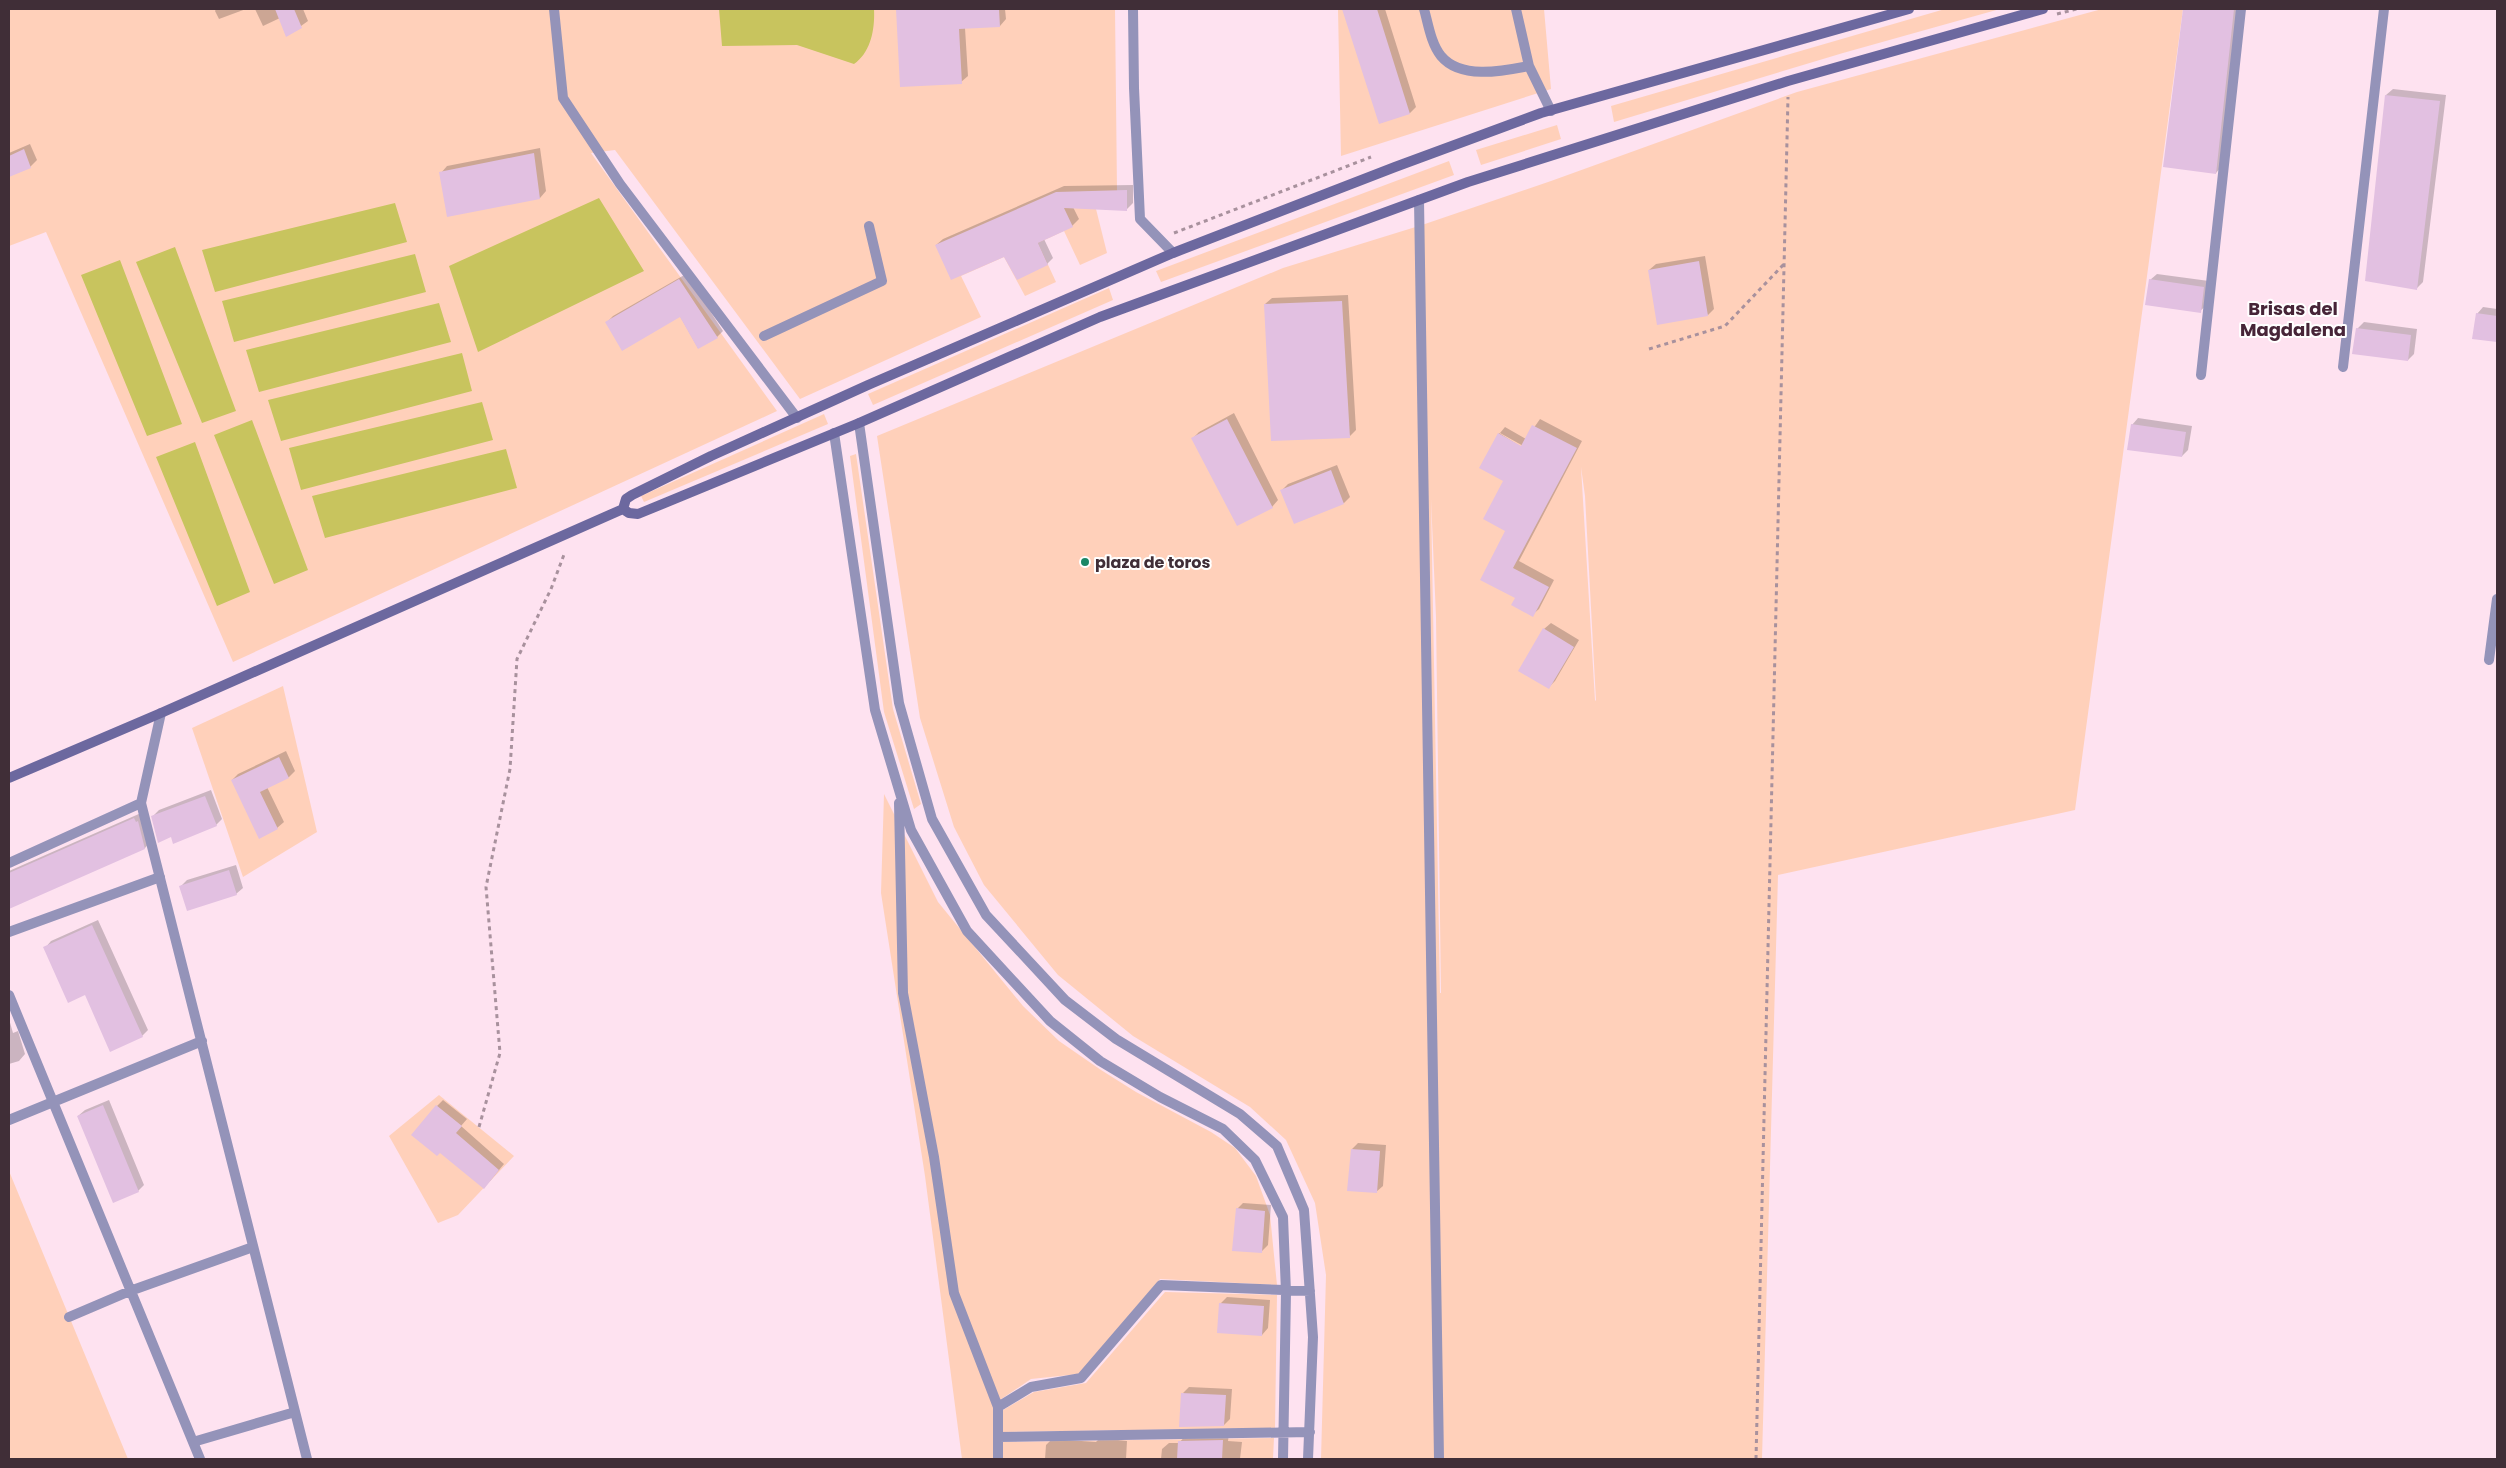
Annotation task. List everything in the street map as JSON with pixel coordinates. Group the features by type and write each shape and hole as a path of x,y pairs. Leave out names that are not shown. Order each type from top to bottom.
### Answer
{"main road":[{"path":"623,509 626,499 632,495 711,456 1173,253 1395,167 1551,111 1908,9"},
{"path":"623,509 629,514 638,514 860,423 1100,317 1419,200 1788,81 2046,13"},
{"path":"9,778 161,714 623,509"}],"street":[{"path":"554,9 564,98 620,184 723,323 797,418"},
{"path":"1134,9 1134,88 1140,219 1173,253"},
{"path":"1424,9 1440,55 1453,66 1500,72 1529,66"},
{"path":"1516,9 1529,66 1551,111"},
{"path":"2201,376 2241,9"},
{"path":"2343,367 2384,9"},
{"path":"1419,200 1439,1459"},
{"path":"764,336 882,281 869,226"},
{"path":"860,423 899,703 932,819 986,915 1065,1000 1116,1039 1240,1114 1277,1146 1304,1210 1314,1337 1308,1459"},
{"path":"834,433 875,710 911,830 967,931 1050,1021 1100,1061 1160,1097 1223,1129 1255,1160 1283,1217 1286,1292 1283,1459"},
{"path":"2489,660 2497,599"},
{"path":"161,714 142,803 307,1459"},
{"path":"900,793 903,993 934,1157 954,1293 998,1407 998,1459"},
{"path":"9,862 142,803"},
{"path":"9,932 160,877"},
{"path":"9,995 200,1459"},
{"path":"9,1120 202,1041"},
{"path":"69,1317 130,1290 253,1247"},
{"path":"998,1407 1031,1387 1082,1378 1161,1285 1310,1292"},
{"path":"193,1442 295,1412"},
{"path":"998,1437 1310,1432"}],"path":[{"path":"2046,13 2077,9"},
{"path":"1756,1459 1788,81"},
{"path":"1649,349 1725,326 1784,264"},
{"path":"479,1127 500,1053 486,887 510,769 517,659 565,552 560,536"}],"shaded area":[{"path":"9,9 1115,9 1117,191 1080,192 1096,209 1107,253 1080,265 1064,231 1038,243 1056,282 1025,296 1004,257 961,276 981,317 800,399 615,150 591,153 777,411 233,662 46,232 9,246"},
{"path":"719,9 874,9 874,24 868,47 854,64 797,45 722,46"},
{"path":"1338,9 1544,9 1551,89 1341,156"},
{"path":"1945,9 2000,9 1843,53 1614,122 1611,106"},
{"path":"2102,9 2183,9 2075,810 1778,875 1762,1459 1321,1459 1326,1275 1315,1203 1286,1140 1250,1107 1133,1036 1058,975 984,885 954,827 920,718 877,436 1283,268 1422,225 1551,181 1797,92","holes":["1581,467 1585,496 1596,701 1595,700","1431,499 1436,617 1441,993 1440,993"]},
{"path":"1557,125 1561,139 1481,165 1476,150"},
{"path":"1449,161 1454,175 1161,282 1156,271"},
{"path":"599,198 644,271 478,352 449,266"},
{"path":"395,203 407,242 215,292 202,250"},
{"path":"175,247 236,411 202,423 136,262"},
{"path":"415,254 426,292 234,342 222,301"},
{"path":"120,260 182,424 147,436 81,275"},
{"path":"1109,288 1113,300 873,405 868,394"},
{"path":"439,303 451,342 259,392 246,350"},
{"path":"462,353 472,391 281,441 268,400"},
{"path":"482,402 493,440 301,490 289,448"},
{"path":"824,414 828,424 644,502 641,496"},
{"path":"252,420 308,570 274,584 214,435"},
{"path":"195,442 250,592 217,606 156,457"},
{"path":"506,449 517,488 325,538 312,496"},
{"path":"856,454 893,709 921,804 914,809 884,712 850,456"},
{"path":"283,686 317,832 243,877 192,728"},
{"path":"884,794 938,902 1023,1006 1059,1041 1101,1070 1136,1092 1211,1132 1235,1148 1256,1176 1270,1215 1277,1285 1160,1279 1079,1374 1031,1379 994,1404 994,1459 962,1459 925,1176 881,893"},
{"path":"439,1095 514,1156 458,1215 438,1223 389,1136"},
{"path":"9,1171 128,1459 9,1459"},
{"path":"1165,1292 1277,1295 1275,1428 1003,1432 1003,1410 1034,1392 1086,1383"},
{"path":"1274,1438 1273,1459 1002,1459 1002,1442"}],"building":[{"path":"275,9 294,9 302,28 286,37"},
{"path":"896,9 999,9 1000,27 959,29 962,84 900,87"},
{"path":"1342,9 1377,9 1410,114 1379,124"},
{"path":"2183,9 2234,9 2216,174 2163,167"},
{"path":"2385,95 2440,101 2417,290 2365,281"},
{"path":"24,149 31,168 9,177 9,156"},
{"path":"534,153 540,199 447,217 439,172"},
{"path":"1127,190 1127,211 1064,208 1073,227 1038,243 1048,265 1017,280 1004,257 951,280 935,245 1056,192"},
{"path":"1699,261 1708,316 1657,325 1648,270"},
{"path":"679,279 718,338 698,349 680,317 622,351 605,322"},
{"path":"2149,279 2204,287 2201,313 2145,305"},
{"path":"1342,301 1350,438 1271,441 1264,304"},
{"path":"2476,313 2497,316 2497,342 2472,339"},
{"path":"2356,328 2411,335 2408,361 2352,354"},
{"path":"1227,419 1273,508 1237,526 1191,438"},
{"path":"2131,424 2186,432 2182,457 2127,450"},
{"path":"1532,425 1577,448 1513,568 1549,587 1533,617 1511,605 1515,598 1480,580 1505,531 1483,519 1503,481 1479,468 1498,433 1521,446"},
{"path":"1331,470 1344,504 1294,524 1280,490"},
{"path":"1543,628 1574,647 1549,689 1518,671"},
{"path":"279,757 289,778 260,792 278,829 259,839 231,780"},
{"path":"205,796 217,826 173,844 171,837 158,843 151,816"},
{"path":"134,818 136,822 138,821 145,849 9,909 9,873"},
{"path":"229,870 237,895 187,911 179,886"},
{"path":"92,925 143,1037 110,1052 85,995 68,1003 43,947"},
{"path":"103,1105 139,1192 113,1203 77,1116"},
{"path":"436,1105 462,1126 456,1133 499,1170 484,1189 440,1153 437,1156 411,1135"},
{"path":"1351,1149 1380,1151 1377,1193 1347,1191"},
{"path":"1236,1208 1265,1211 1262,1253 1232,1251"},
{"path":"1219,1303 1264,1306 1262,1336 1217,1333"},
{"path":"1181,1393 1226,1395 1224,1426 1179,1427"},
{"path":"1223,1440 1222,1459 1177,1459 1178,1441"}],"place":[{"name":"plaza de toros","path":"1085,562"}],"district":[{"name":"Brisas del Magdalena","path":"2293,319"}]}
